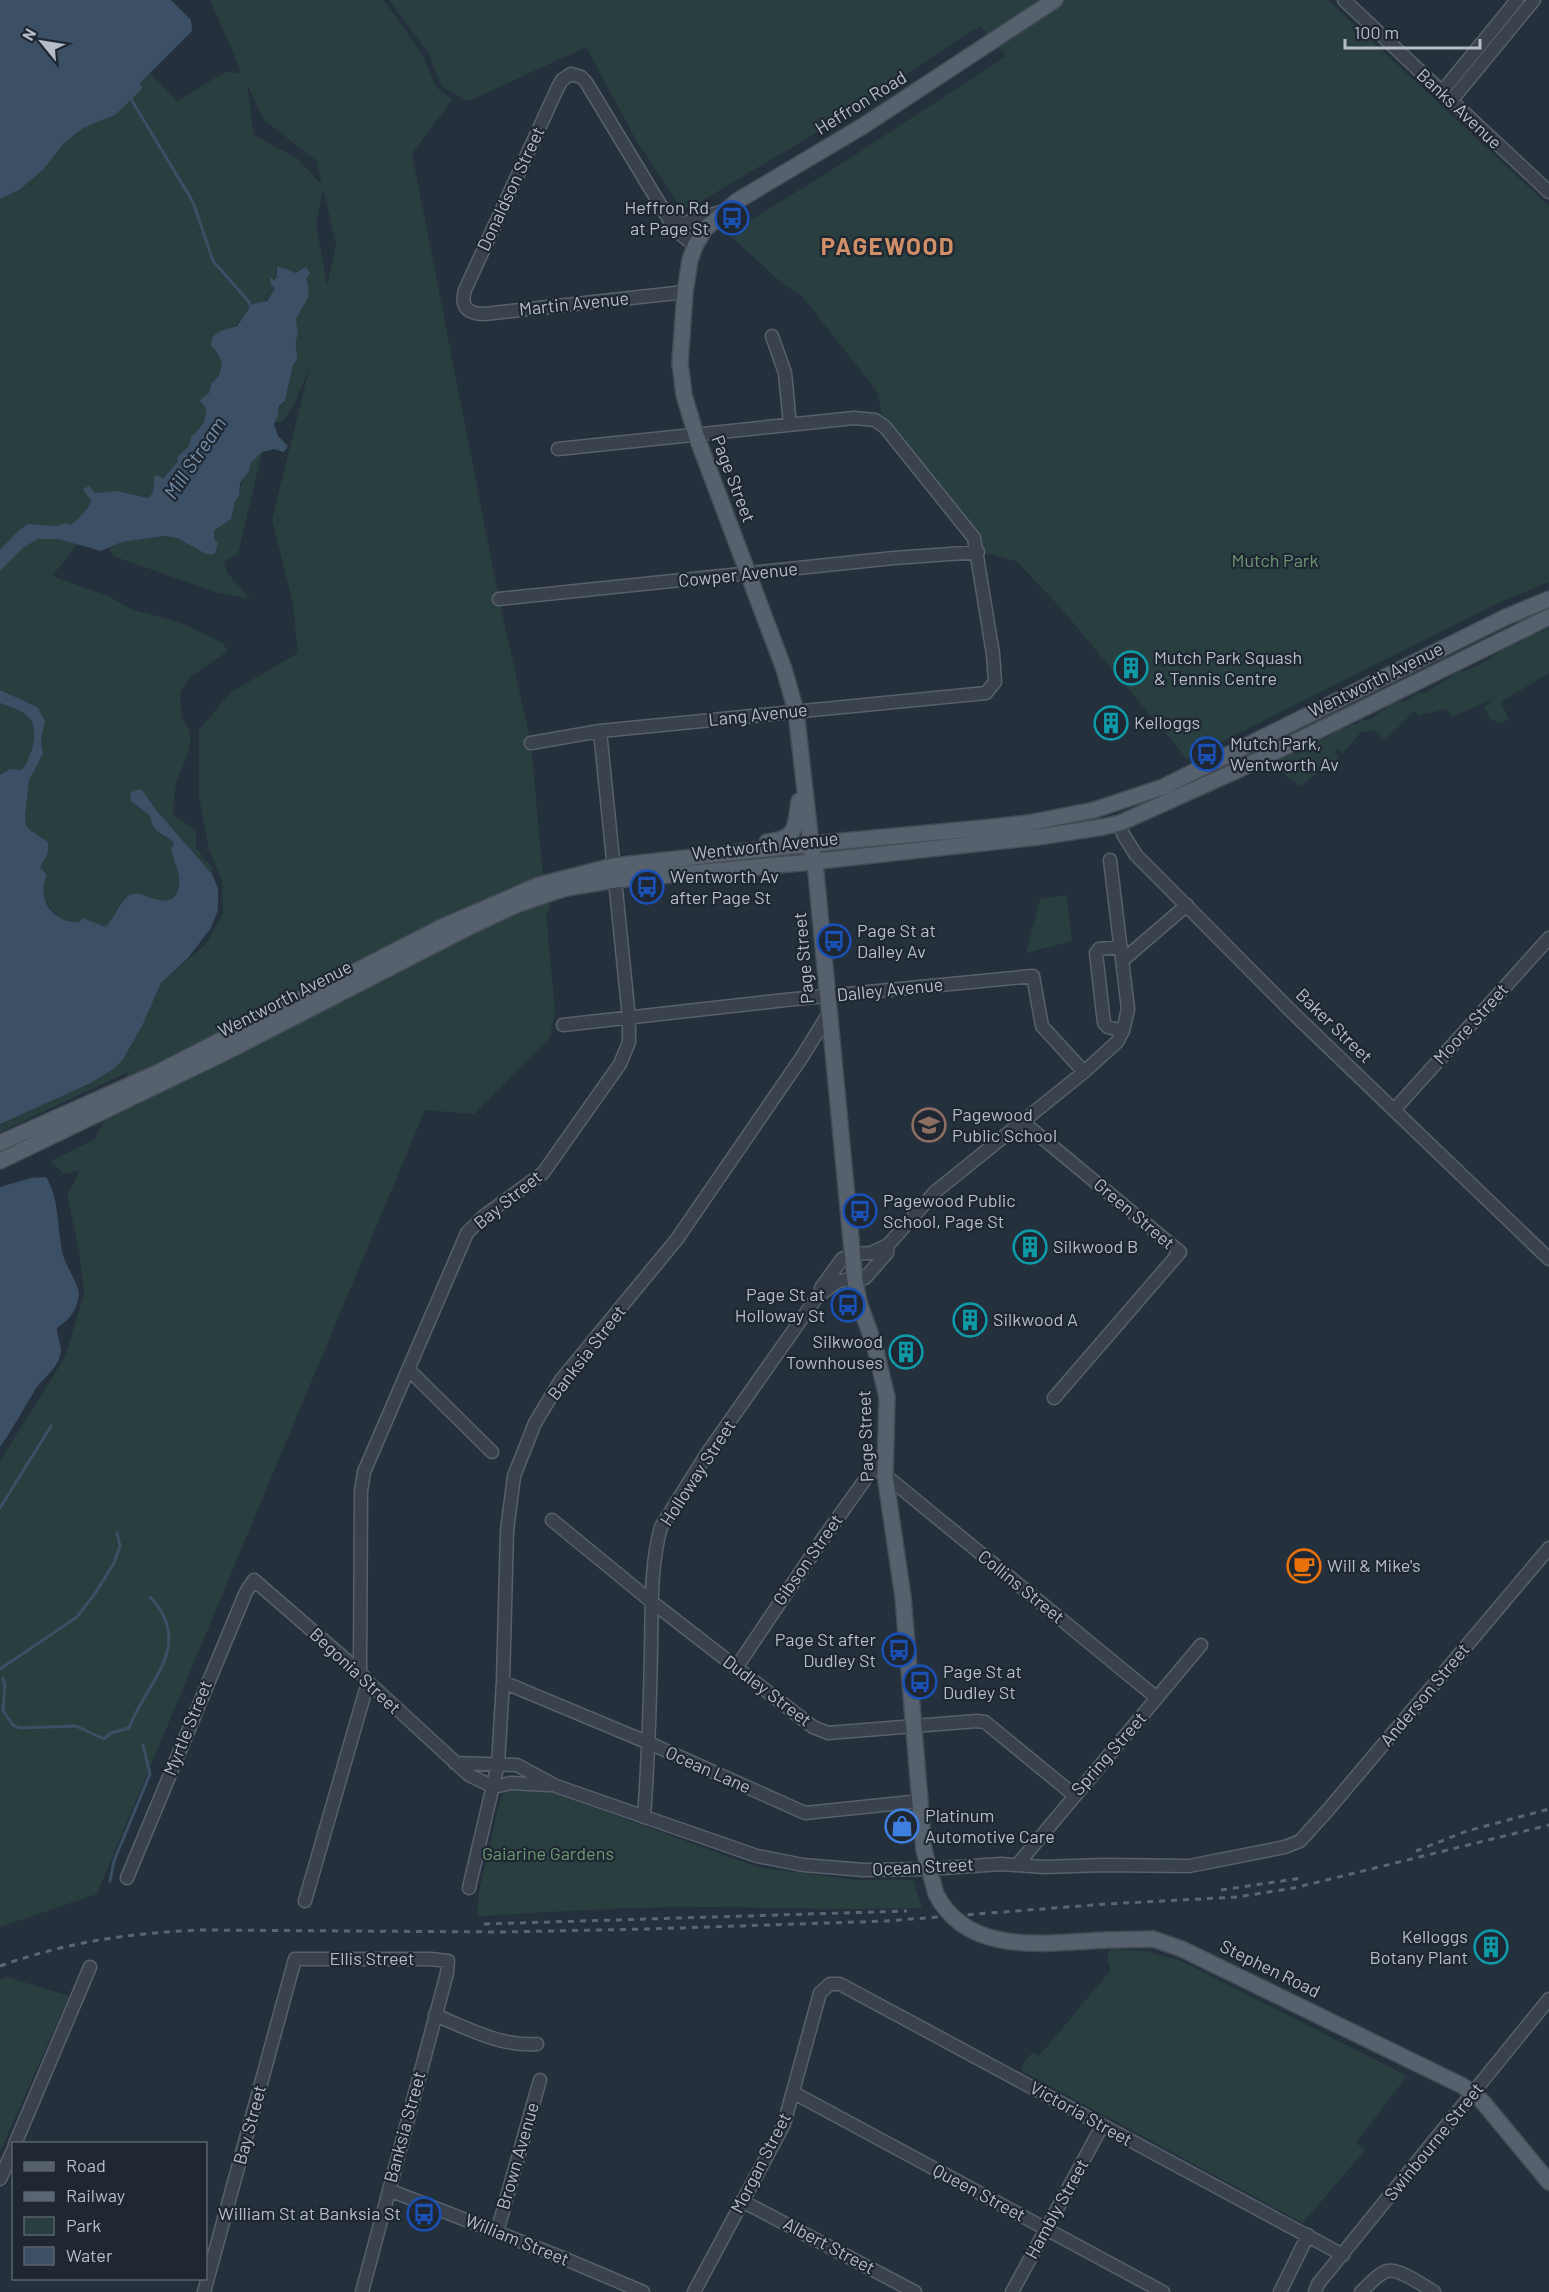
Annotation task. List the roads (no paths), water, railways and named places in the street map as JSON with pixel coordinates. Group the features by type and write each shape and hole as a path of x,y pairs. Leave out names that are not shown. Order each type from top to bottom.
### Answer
{"main road":[{"name":"Heffron Road","path":"695,246 705,229 723,212 863,126 1055,0"},
{"name":"Page Street","path":"695,246 690,260 685,292 681,379 696,435 784,669 796,711 828,996 855,1281 858,1302 875,1347 887,1397 885,1475 903,1597 924,1850 936,1894"},
{"name":"Wentworth Avenue","path":"0,1143 159,1072 442,927 539,885 730,853 1028,823 1115,804 1163,787 1506,617 1549,599"},
{"name":"Wentworth Avenue","path":"0,1161 222,1054 516,905 614,873 814,861 1038,837 1120,823 1240,769 1549,616"},
{"path":"730,853 755,843 778,840 792,833 798,821 803,774"},
{"name":"Baker Street","path":"1115,804 1120,823"},
{"name":"Stephen Road","path":"936,1894 948,1912 956,1919 975,1933 993,1939 1013,1943 1153,1939 1182,1949 1460,2084 1485,2105 1549,2182"}],"street":[{"name":"Banks Avenue","path":"1344,0 1549,192"},
{"path":"1446,97 1517,0"},
{"path":"1446,97 1534,0"},
{"name":"Donaldson Street","path":"465,309 463,304 465,290 558,87 562,80 571,74 581,77 590,88 670,221"},
{"path":"670,221 684,223 723,212"},
{"path":"670,221 678,232 695,246"},
{"name":"Martin Avenue","path":"465,309 471,313 484,314 685,292"},
{"path":"772,336 785,373 790,425"},
{"path":"558,449 854,418 875,420 885,427 974,538 978,552"},
{"name":"Cowper Avenue","path":"499,599 749,575 894,558 978,552"},
{"name":"Lang Avenue","path":"531,743 600,731 986,693 995,682 978,552"},
{"name":"Bay Street","path":"304,1901 364,1677 361,1491 364,1472 467,1233 484,1216 531,1185 543,1173 620,1064 629,1042 629,1018 600,731"},
{"name":"Baker Street","path":"1120,823 1123,834 1136,855 1293,1013 1549,1259"},
{"path":"1110,860 1123,960 1128,1009 1123,1031 1108,1027 1104,1023 1096,953 1099,949 1121,947"},
{"path":"1123,960 1187,905"},
{"name":"Moore Street","path":"1394,1110 1549,938"},
{"name":"Dalley Avenue","path":"563,1025 1033,976 1042,1026 1084,1072"},
{"name":"Banksia Street","path":"469,1888 498,1764 503,1682 507,1531 514,1476 535,1423 561,1380 676,1239 809,1047 829,1013"},
{"name":"Holloway Street","path":"817,1297 838,1281 855,1281 870,1274 886,1252 888,1245 935,1192 1084,1072 1117,1042 1123,1031"},
{"name":"Green Street","path":"1023,1122 1180,1252 1054,1398"},
{"path":"852,1254 871,1253 888,1245"},
{"name":"Holloway Street","path":"644,1817 649,1743 652,1602 657,1541 661,1527 708,1452 817,1297 838,1262 852,1254"},
{"path":"409,1370 492,1452"},
{"name":"Gibson Street","path":"736,1668 824,1537 885,1456"},
{"name":"Collins Street","path":"885,1475 1157,1698"},
{"name":"Dudley Street","path":"552,1520 652,1602 813,1727 828,1733 985,1722 1074,1795"},
{"name":"Anderson Street","path":"1300,1841 1549,1548"},
{"name":"Begonia Street","path":"254,1580 364,1677 455,1763 469,1775 494,1787"},
{"name":"Myrtle Street","path":"127,1878 195,1710 246,1592 254,1580"},
{"name":"Spring Street","path":"1017,1864 1201,1645"},
{"name":"Ocean Lane","path":"503,1682 649,1743 806,1814 921,1801"},
{"path":"455,1763 498,1764"},
{"name":"Ocean Street","path":"498,1764 517,1764 556,1786 757,1856 803,1865 864,1870 1017,1864 1044,1867 1103,1864 1189,1866 1285,1847 1300,1841"},
{"name":"Ocean Street","path":"494,1787 510,1783 556,1786"},
{"name":"Bay Street","path":"204,2292 295,1959"},
{"name":"Ellis Street","path":"295,1959 448,1961"},
{"name":"Banksia Street","path":"362,2292 447,1973 448,1961"},
{"path":"16,2142 90,1967"},
{"name":"Victoria Street","path":"820,1993 830,1984 840,1984 1342,2255"},
{"name":"Morgan Street","path":"694,2292 779,2135 794,2093 820,1993"},
{"name":"Swinbourne Street","path":"1306,2292 1317,2288 1549,1999"},
{"path":"435,2015 489,2037 522,2045 537,2044"},
{"name":"Brown Avenue","path":"497,2232 540,2080"},
{"name":"Queen Street","path":"794,2093 1163,2292"},
{"name":"Hambly Street","path":"1012,2292 1102,2126"},
{"path":"0,2179 12,2152"},
{"name":"William Street","path":"389,2190 643,2292"},
{"name":"Albert Street","path":"742,2201 915,2292"},
{"path":"1280,2292 1308,2235"},
{"path":"1361,2292 1380,2275 1391,2271 1434,2292"}],"water":[{"path":"0,0 171,0 191,20 192,31 140,83 142,89 115,115 83,128 64,143 43,170 19,190 0,199"},
{"path":"277,267 295,273 306,267 310,273 306,280 309,296 296,319 297,359 293,365 285,400 279,406 274,424 278,436 288,446 284,452 274,449 262,452 251,463 249,471 240,483 239,496 235,501 231,519 214,531 214,538 218,543 215,554 206,554 177,538 165,536 122,542 101,551 58,539 38,539 23,548 0,571 0,550 19,530 28,524 57,526 66,523 71,525 80,517 91,501 83,489 89,486 95,493 116,491 148,498 151,495 154,489 154,477 157,475 163,479 178,461 177,457 189,446 191,437 205,419 206,409 199,401 209,393 211,384 219,375 222,365 219,356 211,346 214,336 219,331 237,326 252,304 267,301 275,288 271,285 269,276 274,280 277,277"},
{"path":"0,690 38,708 45,721 41,739 43,754 29,780 25,815 26,825 30,830 48,842 47,855 40,867 47,875 44,884 45,900 54,914 69,921 78,922 83,918 105,927 128,896 138,894 160,900 174,898 179,879 171,850 174,843 156,831 150,816 131,801 130,793 139,789 212,874 218,888 218,910 211,928 188,958 161,983 143,1024 124,1058 115,1068 89,1084 0,1124 0,775 10,769 22,770 31,753 34,731 30,719 24,713 0,703"},
{"path":"46,1177 54,1195 63,1255 77,1286 78,1300 72,1314 57,1328 60,1357 51,1372 35,1390 0,1447 0,1187 31,1178"}],"waterway":[{"name":"Mill Stream","path":"131,99 193,202 213,261 249,302 252,309"},
{"path":"0,1508 51,1426"},
{"path":"0,1669 77,1617 114,1563 120,1546 117,1533"},
{"path":"3,1678 5,1685 3,1711 13,1725 19,1728 76,1726 104,1739 111,1733 129,1728 163,1664 168,1648 169,1632 163,1615 150,1597"},
{"path":"110,1881 114,1861 150,1774 143,1745"}],"railway":[{"path":"1416,1851 1467,1831 1549,1809"},
{"path":"0,1966 74,1945 124,1936 175,1931 501,1932 647,1929 886,1921 1106,1904 1237,1897 1294,1888 1549,1825"},
{"path":"1221,1890 1302,1878"},
{"path":"484,1924 907,1911"}],"place":[{"name":"Heffron Rd at Page St","path":"732,218"},
{"name":"Mutch Park Squash & Tennis Centre","path":"1131,668"},
{"name":"Kelloggs","path":"1111,723"},
{"name":"Mutch Park, Wentworth Av","path":"1207,754"},
{"name":"Wentworth Av after Page St","path":"647,887"},
{"name":"Page St at Dalley Av","path":"834,941"},
{"name":"Pagewood Public School","path":"929,1125"},
{"name":"Pagewood Public School, Page St","path":"860,1211"},
{"name":"Silkwood B","path":"1030,1247"},
{"name":"Page St at Holloway St","path":"848,1305"},
{"name":"Silkwood A","path":"970,1320"},
{"name":"Silkwood Townhouses","path":"906,1352"},
{"name":"Will & Mike's","path":"1304,1566"},
{"name":"Page St after Dudley St","path":"899,1650"},
{"name":"Page St at Dudley St","path":"920,1682"},
{"name":"Platinum Automotive Care","path":"902,1826"},
{"name":"Kelloggs Botany Plant","path":"1491,1947"},
{"name":"William St at Banksia St","path":"424,2214"}],"district":[{"name":"PAGEWOOD","path":"888,247"}],"park label":[{"name":"Mutch Park","path":"1275,561"},
{"name":"Gaiarine Gardens","path":"548,1854"}]}
